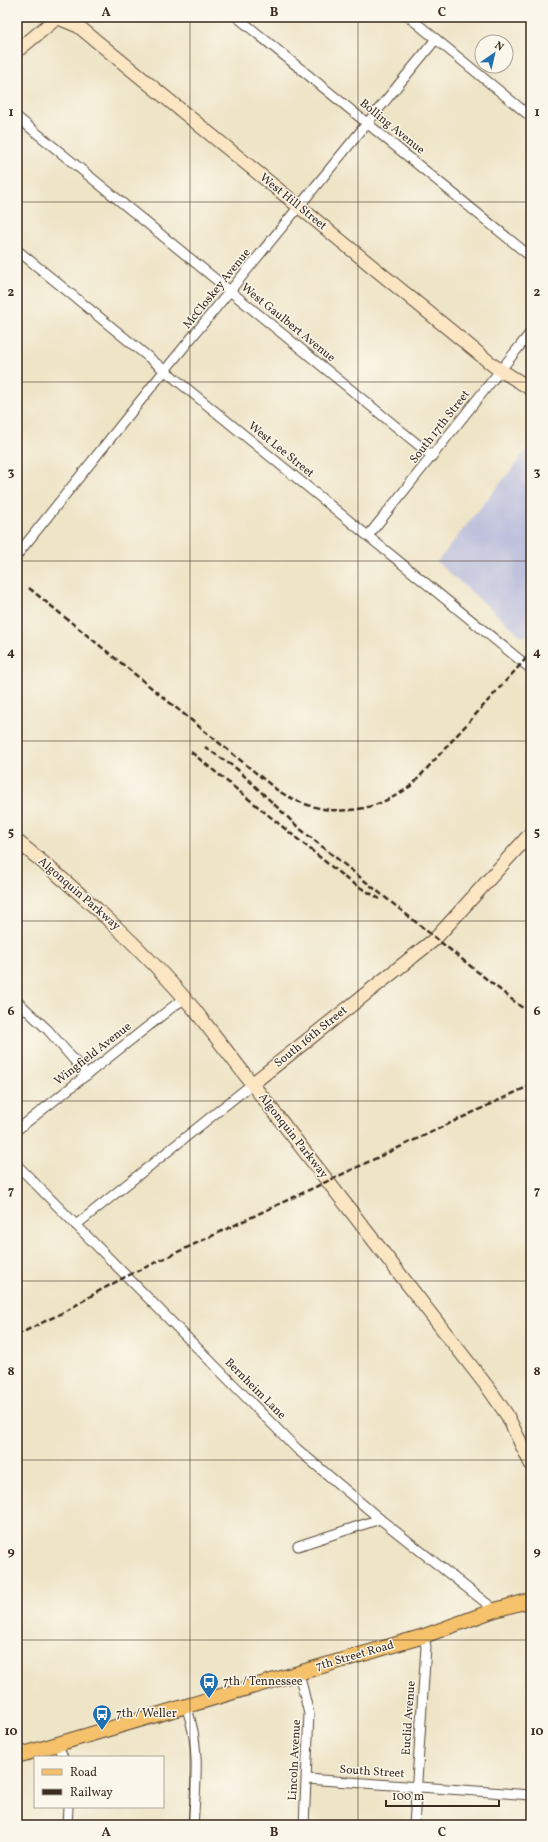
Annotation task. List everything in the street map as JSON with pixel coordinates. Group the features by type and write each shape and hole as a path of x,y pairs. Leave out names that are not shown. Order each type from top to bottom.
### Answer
{"main road":[{"name":"7th Street Road","path":"17,1756 424,1636 495,1610 531,1600"}],"street":[{"path":"17,51 57,17"},
{"name":"West Hill Street","path":"57,17 78,26 501,370 531,388"},
{"name":"Bolling Avenue","path":"237,17 531,257"},
{"path":"409,17 531,117"},
{"name":"McCloskey Avenue","path":"17,555 436,39"},
{"name":"West Gaulbert Avenue","path":"17,117 432,456"},
{"name":"West Lee Street","path":"17,250 531,669"},
{"name":"South 17th Street","path":"368,536 531,332"},
{"name":"South 16th Street","path":"76,1224 435,939 531,833"},
{"name":"Algonquin Parkway","path":"17,841 85,897 125,934 185,999 489,1389 510,1422 531,1464"},
{"name":"Wingfield Avenue","path":"17,1130 175,1005 185,999"},
{"path":"17,1001 48,1030 87,1075"},
{"name":"Bernheim Lane","path":"17,1165 297,1449 380,1519 495,1610"},
{"path":"298,1546 380,1519"},
{"name":"Euclid Avenue","path":"414,1825 426,1647 424,1636"},
{"name":"Lincoln Avenue","path":"299,1673 309,1714 304,1825"},
{"path":"186,1706 192,1721 197,1751 193,1825"},
{"path":"58,1744 63,1756"},
{"name":"South Street","path":"307,1779 531,1795"},
{"path":"67,1825 68,1808"}],"shaded area":[{"path":"531,445 531,630 524,638 437,562"}],"railway":[{"path":"29,588 277,790 311,806 328,810 362,808 379,803 396,796 412,785 531,653"},
{"path":"205,747 237,769 299,828 520,1006 531,1013"},
{"path":"191,752 349,881 380,899"},
{"path":"17,1335 68,1310 127,1276 531,1085"}],"place":[{"name":"7th / Tennessee","path":"209,1699"},
{"name":"7th / Weller","path":"102,1731"}]}
